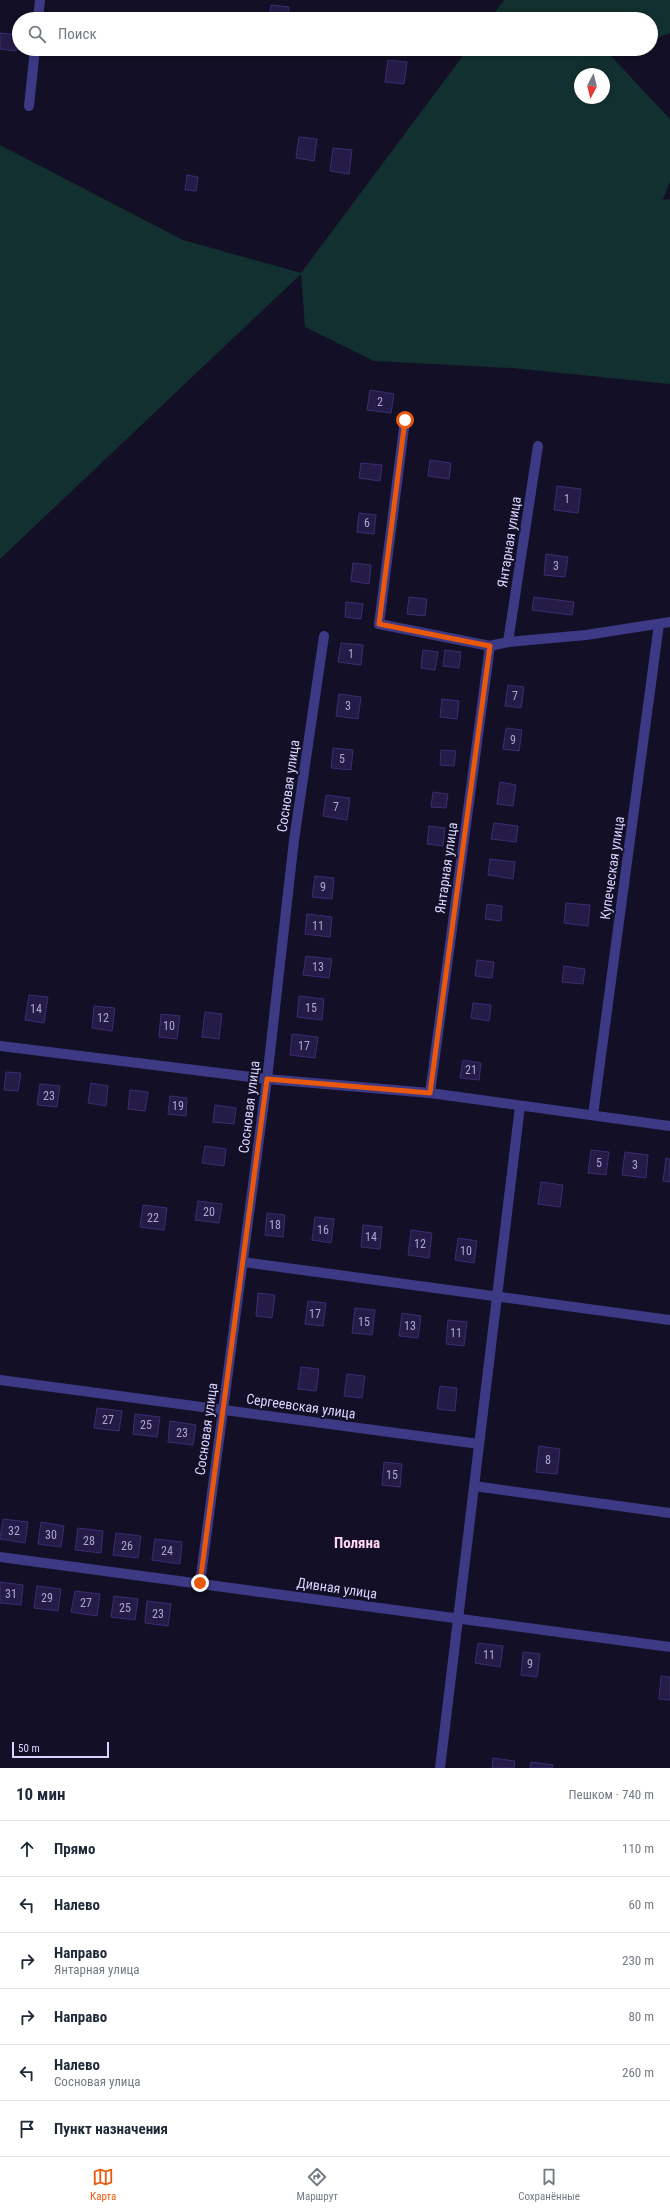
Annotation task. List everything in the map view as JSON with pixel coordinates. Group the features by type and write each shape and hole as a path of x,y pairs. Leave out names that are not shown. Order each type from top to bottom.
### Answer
{"street":[{"path":"39,12 40,0"},
{"path":"29,106 34,56"},
{"path":"405,420 379,624 490,646 508,642 586,635 670,622"},
{"name":"Янтарная улица","path":"508,642 538,446"},
{"name":"Купеческая улица","path":"592,1115 659,624"},
{"name":"Сосновая улица","path":"200,1583 267,1079 294,840 324,636"},
{"name":"Янтарная улица","path":"430,1093 490,646"},
{"path":"0,1046 267,1079 430,1093 670,1126"},
{"path":"440,1768 520,1106"},
{"path":"243,1262 670,1320"},
{"name":"Сергеевская улица","path":"0,1380 479,1444"},
{"path":"474,1486 670,1513"},
{"name":"Дивная улица","path":"0,1557 670,1646"}],"green space":[{"path":"504,0 670,0 670,33 658,37 658,12 495,12"},
{"path":"463,56 611,56 670,119 670,181 663,200 670,199 670,384 512,368 374,361 305,327 301,274 0,559 0,145 183,240 301,273"}],"building":[{"path":"271,5 289,7 289,12 270,12"},
{"path":"0,33 12,34 12,50 0,49"},
{"path":"388,60 407,62 404,84 385,82"},
{"path":"299,137 317,139 314,161 296,158"},
{"path":"333,148 352,150 349,174 330,171"},
{"path":"187,175 198,177 196,191 185,190"},
{"path":"370,390 394,394 391,413 367,410"},
{"path":"430,460 451,463 449,479 428,476"},
{"path":"361,463 382,465 380,481 359,478"},
{"path":"557,486 581,489 578,513 554,510"},
{"path":"359,513 376,515 374,534 357,532"},
{"path":"546,554 568,557 565,577 544,575"},
{"path":"353,563 371,565 369,584 351,581"},
{"path":"409,597 427,599 425,616 407,614"},
{"path":"534,597 574,602 572,615 532,610"},
{"path":"346,602 363,604 361,619 345,617"},
{"path":"341,643 363,645 361,665 338,662"},
{"path":"423,650 438,652 435,670 421,668"},
{"path":"445,650 461,652 459,668 443,666"},
{"path":"508,685 524,687 521,708 505,706"},
{"path":"339,694 361,697 358,719 336,716"},
{"path":"442,699 459,701 457,719 440,717"},
{"path":"506,728 522,730 519,751 503,749"},
{"path":"333,748 353,750 351,770 331,768"},
{"path":"441,750 456,751 454,766 440,765"},
{"path":"500,782 516,785 513,806 497,804"},
{"path":"433,792 448,794 446,808 431,807"},
{"path":"326,795 350,798 347,820 323,816"},
{"path":"494,823 518,826 516,842 491,839"},
{"path":"429,826 445,828 443,846 427,844"},
{"path":"490,859 515,862 513,879 488,875"},
{"path":"315,876 334,878 332,899 312,897"},
{"path":"566,903 590,905 588,926 564,923"},
{"path":"487,904 502,906 501,921 485,919"},
{"path":"307,914 332,917 330,937 305,934"},
{"path":"306,956 332,959 329,978 303,975"},
{"path":"477,960 494,962 492,978 475,976"},
{"path":"564,966 585,969 583,984 562,982"},
{"path":"29,995 48,997 44,1023 25,1020"},
{"path":"299,996 324,999 322,1020 297,1017"},
{"path":"473,1003 491,1005 489,1021 471,1018"},
{"path":"94,1006 115,1008 112,1031 92,1028"},
{"path":"205,1012 222,1014 219,1039 202,1037"},
{"path":"161,1014 180,1016 177,1039 159,1037"},
{"path":"292,1034 318,1037 315,1058 290,1055"},
{"path":"463,1060 481,1063 479,1080 460,1078"},
{"path":"6,1072 21,1073 18,1091 4,1090"},
{"path":"91,1083 108,1086 106,1106 88,1103"},
{"path":"40,1084 60,1086 57,1107 37,1105"},
{"path":"130,1090 148,1092 145,1111 128,1109"},
{"path":"170,1096 187,1098 186,1116 168,1114"},
{"path":"215,1105 236,1108 234,1124 213,1122"},
{"path":"205,1146 226,1149 224,1166 202,1163"},
{"path":"591,1150 609,1152 606,1175 588,1173"},
{"path":"625,1152 648,1155 646,1178 622,1175"},
{"path":"666,1158 670,1159 670,1182 663,1181"},
{"path":"541,1182 563,1185 560,1207 538,1204"},
{"path":"198,1201 222,1204 219,1223 195,1220"},
{"path":"143,1205 167,1208 164,1230 140,1227"},
{"path":"267,1213 285,1215 283,1237 265,1235"},
{"path":"315,1217 334,1219 331,1243 312,1240"},
{"path":"363,1225 382,1227 380,1249 361,1247"},
{"path":"411,1230 432,1233 429,1258 408,1255"},
{"path":"458,1238 477,1241 474,1263 455,1260"},
{"path":"258,1293 275,1295 272,1318 256,1316"},
{"path":"308,1301 326,1303 323,1326 305,1324"},
{"path":"355,1308 375,1310 372,1335 352,1333"},
{"path":"402,1313 421,1316 418,1338 399,1336"},
{"path":"448,1320 467,1322 464,1346 446,1344"},
{"path":"301,1367 319,1369 316,1391 298,1389"},
{"path":"347,1374 365,1376 362,1398 344,1396"},
{"path":"440,1386 457,1388 455,1411 437,1409"},
{"path":"97,1408 122,1411 119,1431 94,1428"},
{"path":"135,1414 160,1417 157,1437 133,1434"},
{"path":"170,1421 196,1425 193,1445 168,1442"},
{"path":"539,1446 560,1449 557,1474 536,1472"},
{"path":"384,1462 402,1464 400,1487 382,1485"},
{"path":"3,1519 28,1522 25,1543 0,1539"},
{"path":"41,1522 64,1526 61,1547 38,1544"},
{"path":"78,1528 103,1531 101,1553 75,1550"},
{"path":"116,1533 141,1536 138,1558 113,1555"},
{"path":"155,1539 182,1542 180,1564 152,1560"},
{"path":"0,1582 23,1585 21,1605 0,1603"},
{"path":"37,1586 61,1589 58,1611 34,1608"},
{"path":"75,1591 100,1594 97,1616 71,1612"},
{"path":"114,1596 138,1599 135,1620 111,1617"},
{"path":"147,1601 171,1604 168,1626 145,1623"},
{"path":"478,1643 503,1646 500,1667 475,1663"},
{"path":"523,1652 540,1654 537,1677 521,1675"},
{"path":"661,1676 670,1677 670,1700 659,1699"},
{"path":"493,1758 515,1761 514,1768 492,1768"},
{"path":"531,1762 553,1765 552,1768 530,1768"}],"district":[{"name":"Поляна","path":"357,1543"}],"route":[{"path":"200,1583 267,1079 430,1093 490,646 379,624 405,420"}]}
